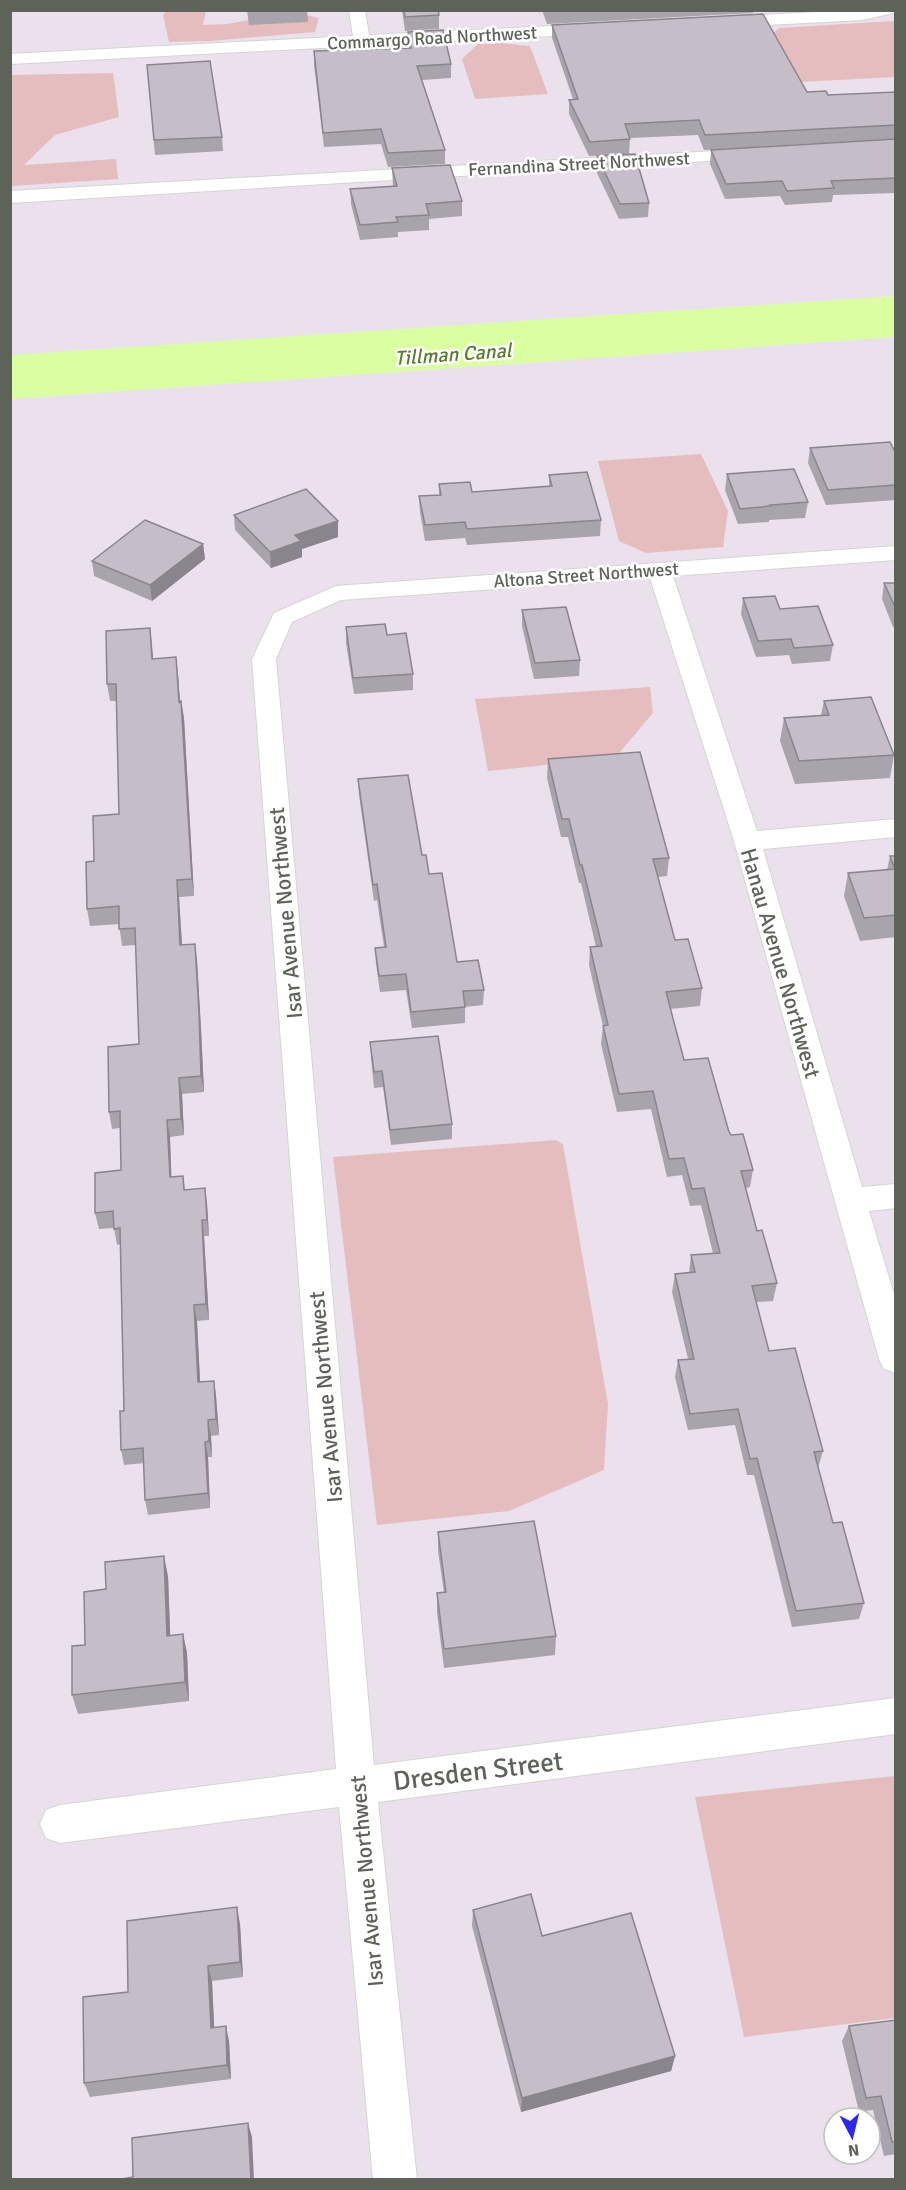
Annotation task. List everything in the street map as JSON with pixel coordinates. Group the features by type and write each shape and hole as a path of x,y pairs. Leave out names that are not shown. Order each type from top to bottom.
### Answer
{"street":[{"path":"357,10 362,42"},
{"path":"708,23 862,15 888,10"},
{"name":"Commargo Road Northwest","path":"10,60 612,28"},
{"name":"Fernandina Street Northwest","path":"10,197 776,153"},
{"name":"Altona Street Northwest","path":"282,618 336,593 896,554"},
{"name":"Hanau Avenue Northwest","path":"659,570 747,841 896,1359"},
{"name":"Isar Avenue Northwest","path":"282,618 264,659 357,1786 395,2180"},
{"path":"747,841 896,828"},
{"path":"849,1201 896,1197"},
{"name":"Dresden Street","path":"60,1824 896,1716"}],"shaded area":[{"path":"166,11 206,11 203,25 227,24 293,12 319,18 315,32 210,41 169,42 163,15"},
{"path":"895,21 895,77 800,82 769,36 779,28"},
{"path":"501,43 530,46 548,94 475,99 462,59 478,44"},
{"path":"113,73 119,117 55,135 24,165 116,159 118,179 11,186 11,75"},
{"path":"701,454 728,511 723,547 646,553 619,541 598,461"},
{"path":"650,687 653,713 615,758 488,771 475,699"},
{"path":"556,1140 563,1144 608,1404 604,1470 509,1511 377,1525 333,1157"},
{"path":"895,1776 895,2018 744,2037 695,1797"}],"water":[{"name":"Tillman Canal","path":"895,296 895,337 11,399 11,355"}],"building":[{"path":"404,10 438,10 439,15 405,17"},
{"path":"763,14 807,92 826,91 828,95 896,92 896,125 705,135 699,120 625,124 630,139 590,142 569,100 578,99 552,25"},
{"path":"443,30 451,64 417,66 445,150 388,153 381,129 323,133 314,51 411,48 408,32"},
{"path":"210,61 222,137 154,140 147,65"},
{"path":"896,139 896,178 831,181 834,188 787,191 782,181 726,184 711,150"},
{"path":"635,154 649,203 620,204 597,156"},
{"path":"450,165 462,201 426,204 429,215 396,217 398,222 360,225 350,189 397,186 392,168"},
{"path":"890,442 896,454 896,485 828,490 810,448"},
{"path":"794,469 808,502 740,509 727,474"},
{"path":"587,472 601,520 467,529 465,522 425,525 419,496 441,495 439,484 470,482 472,492 552,486 549,475"},
{"path":"306,489 338,521 295,535 301,541 270,552 234,515"},
{"path":"145,520 203,544 150,585 92,561"},
{"path":"884,583 896,583 896,609"},
{"path":"775,596 780,609 818,606 833,645 794,648 791,639 758,641 743,598"},
{"path":"566,607 580,660 535,663 522,610"},
{"path":"385,624 387,635 406,633 413,674 353,678 346,627"},
{"path":"150,628 152,659 176,657 179,702 181,701 192,879 177,880 180,945 195,944 199,1013 201,1076 179,1078 181,1119 167,1120 170,1177 183,1176 184,1190 205,1188 207,1220 202,1220 206,1304 194,1305 198,1382 214,1381 216,1419 208,1420 209,1441 205,1442 208,1493 145,1500 143,1448 121,1450 120,1411 124,1411 120,1228 114,1229 113,1211 95,1213 95,1173 121,1170 120,1111 109,1112 108,1047 139,1044 135,928 119,929 119,906 87,909 86,862 94,861 93,816 119,814 116,684 107,684 106,631"},
{"path":"871,697 894,755 799,761 784,718 829,715 824,701"},
{"path":"640,752 669,858 653,859 675,940 688,939 702,988 666,992 684,1060 708,1058 729,1132 731,1135 743,1134 753,1170 741,1171 757,1231 762,1230 777,1283 752,1286 769,1351 795,1348 823,1451 814,1452 833,1523 842,1522 864,1603 796,1611 757,1458 750,1459 738,1409 690,1414 678,1360 694,1359 675,1274 695,1272 691,1255 720,1253 704,1188 692,1189 684,1158 669,1159 653,1091 619,1094 603,1026 608,1025 590,947 602,946 569,819 562,819 548,759"},
{"path":"408,775 422,855 426,855 429,874 442,873 457,962 478,960 484,990 463,991 465,1007 411,1012 406,974 379,976 375,948 386,947 377,884 373,885 358,779"},
{"path":"890,856 896,856 896,915 864,918 848,873 895,869"},
{"path":"438,1036 452,1124 390,1130 382,1071 374,1072 370,1042"},
{"path":"534,1521 556,1636 444,1649 437,1593 446,1592 438,1532"},
{"path":"164,1556 167,1636 183,1634 185,1682 72,1695 72,1646 85,1645 84,1592 106,1589 105,1562"},
{"path":"531,1894 542,1936 631,1913 675,2056 522,2098 473,1910"},
{"path":"237,1907 240,1962 208,1966 211,2028 226,2026 227,2065 84,2083 83,1997 128,1992 127,1921"},
{"path":"896,2020 896,2142 892,2142 881,2096 866,2098 849,2026"},
{"path":"248,2123 251,2180 117,2180 133,2177 132,2138"}]}
